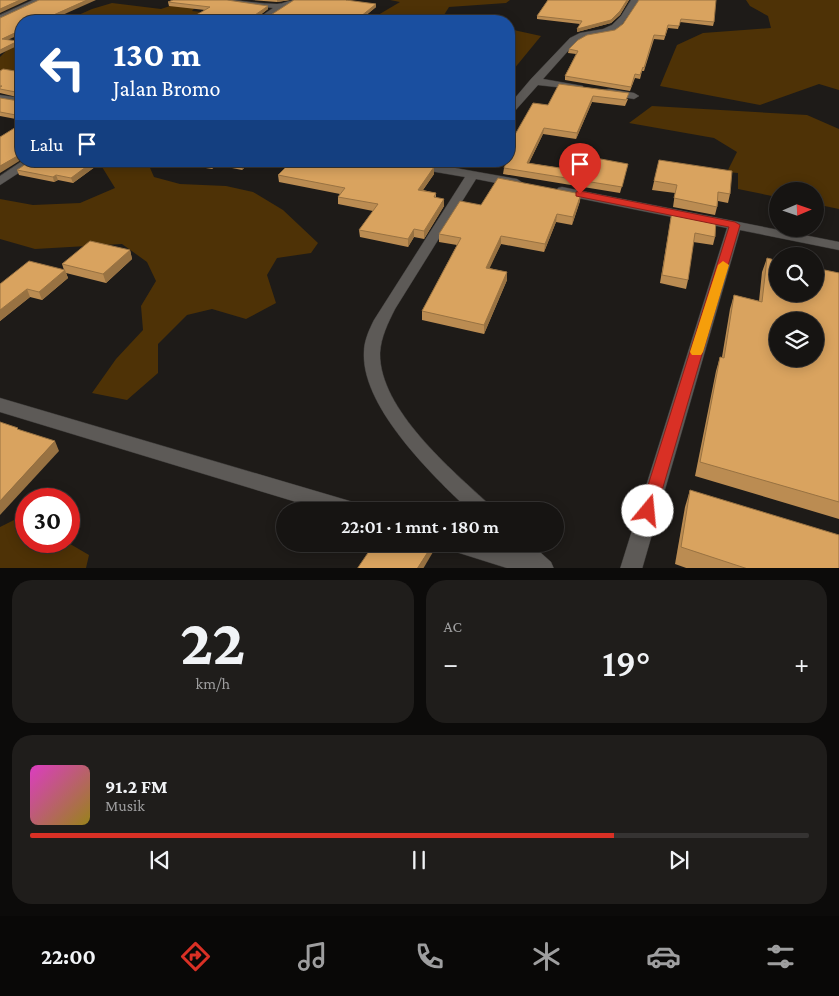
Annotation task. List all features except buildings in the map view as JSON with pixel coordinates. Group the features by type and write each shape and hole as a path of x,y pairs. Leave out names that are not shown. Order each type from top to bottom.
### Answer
{"street":[{"path":"0,18 39,0"},
{"path":"229,0 281,7"},
{"path":"268,15 292,0"},
{"path":"515,104 578,36 610,30 615,27 635,0"},
{"path":"534,82 634,96"},
{"path":"0,98 15,100"},
{"path":"0,181 22,167"},
{"path":"442,167 465,170 531,186"},
{"path":"465,170 378,326 371,354 376,382 393,415 434,463 474,502"},
{"path":"550,189 839,246"},
{"path":"631,568 735,225"},
{"path":"0,405 323,502"},
{"path":"488,552 543,568"},
{"path":"526,552 543,568"}],"shaded area":[{"path":"188,0 202,0 192,11 211,13 206,15 78,15 112,3 161,9"},
{"path":"390,0 510,0 506,3 449,7 444,15 378,15 400,2"},
{"path":"746,0 839,0 839,90 819,84 760,105 660,86 677,45 703,33 771,28 768,16 750,6"},
{"path":"515,30 541,36 515,68"},
{"path":"15,43 15,73 0,74 0,57"},
{"path":"652,106 807,115 839,129 839,209 824,206 824,182 769,182 769,195 738,189 738,173 727,172 737,152 714,138 629,123"},
{"path":"102,167 150,167 154,177 180,184 226,186 253,192 283,210 318,243 311,253 277,258 267,275 276,303 246,319 212,309 187,315 158,344 158,373 127,400 92,393 116,359 143,330 141,306 156,281 147,262 122,244 35,249 0,239 0,199 33,205 80,203 115,188"},
{"path":"15,520 15,553 80,553 80,550 89,555 86,568 0,568 0,527"}],"slow traffic":[{"path":"696,352 723,265"}],"route":[{"path":"580,194 735,225 648,511"}]}
